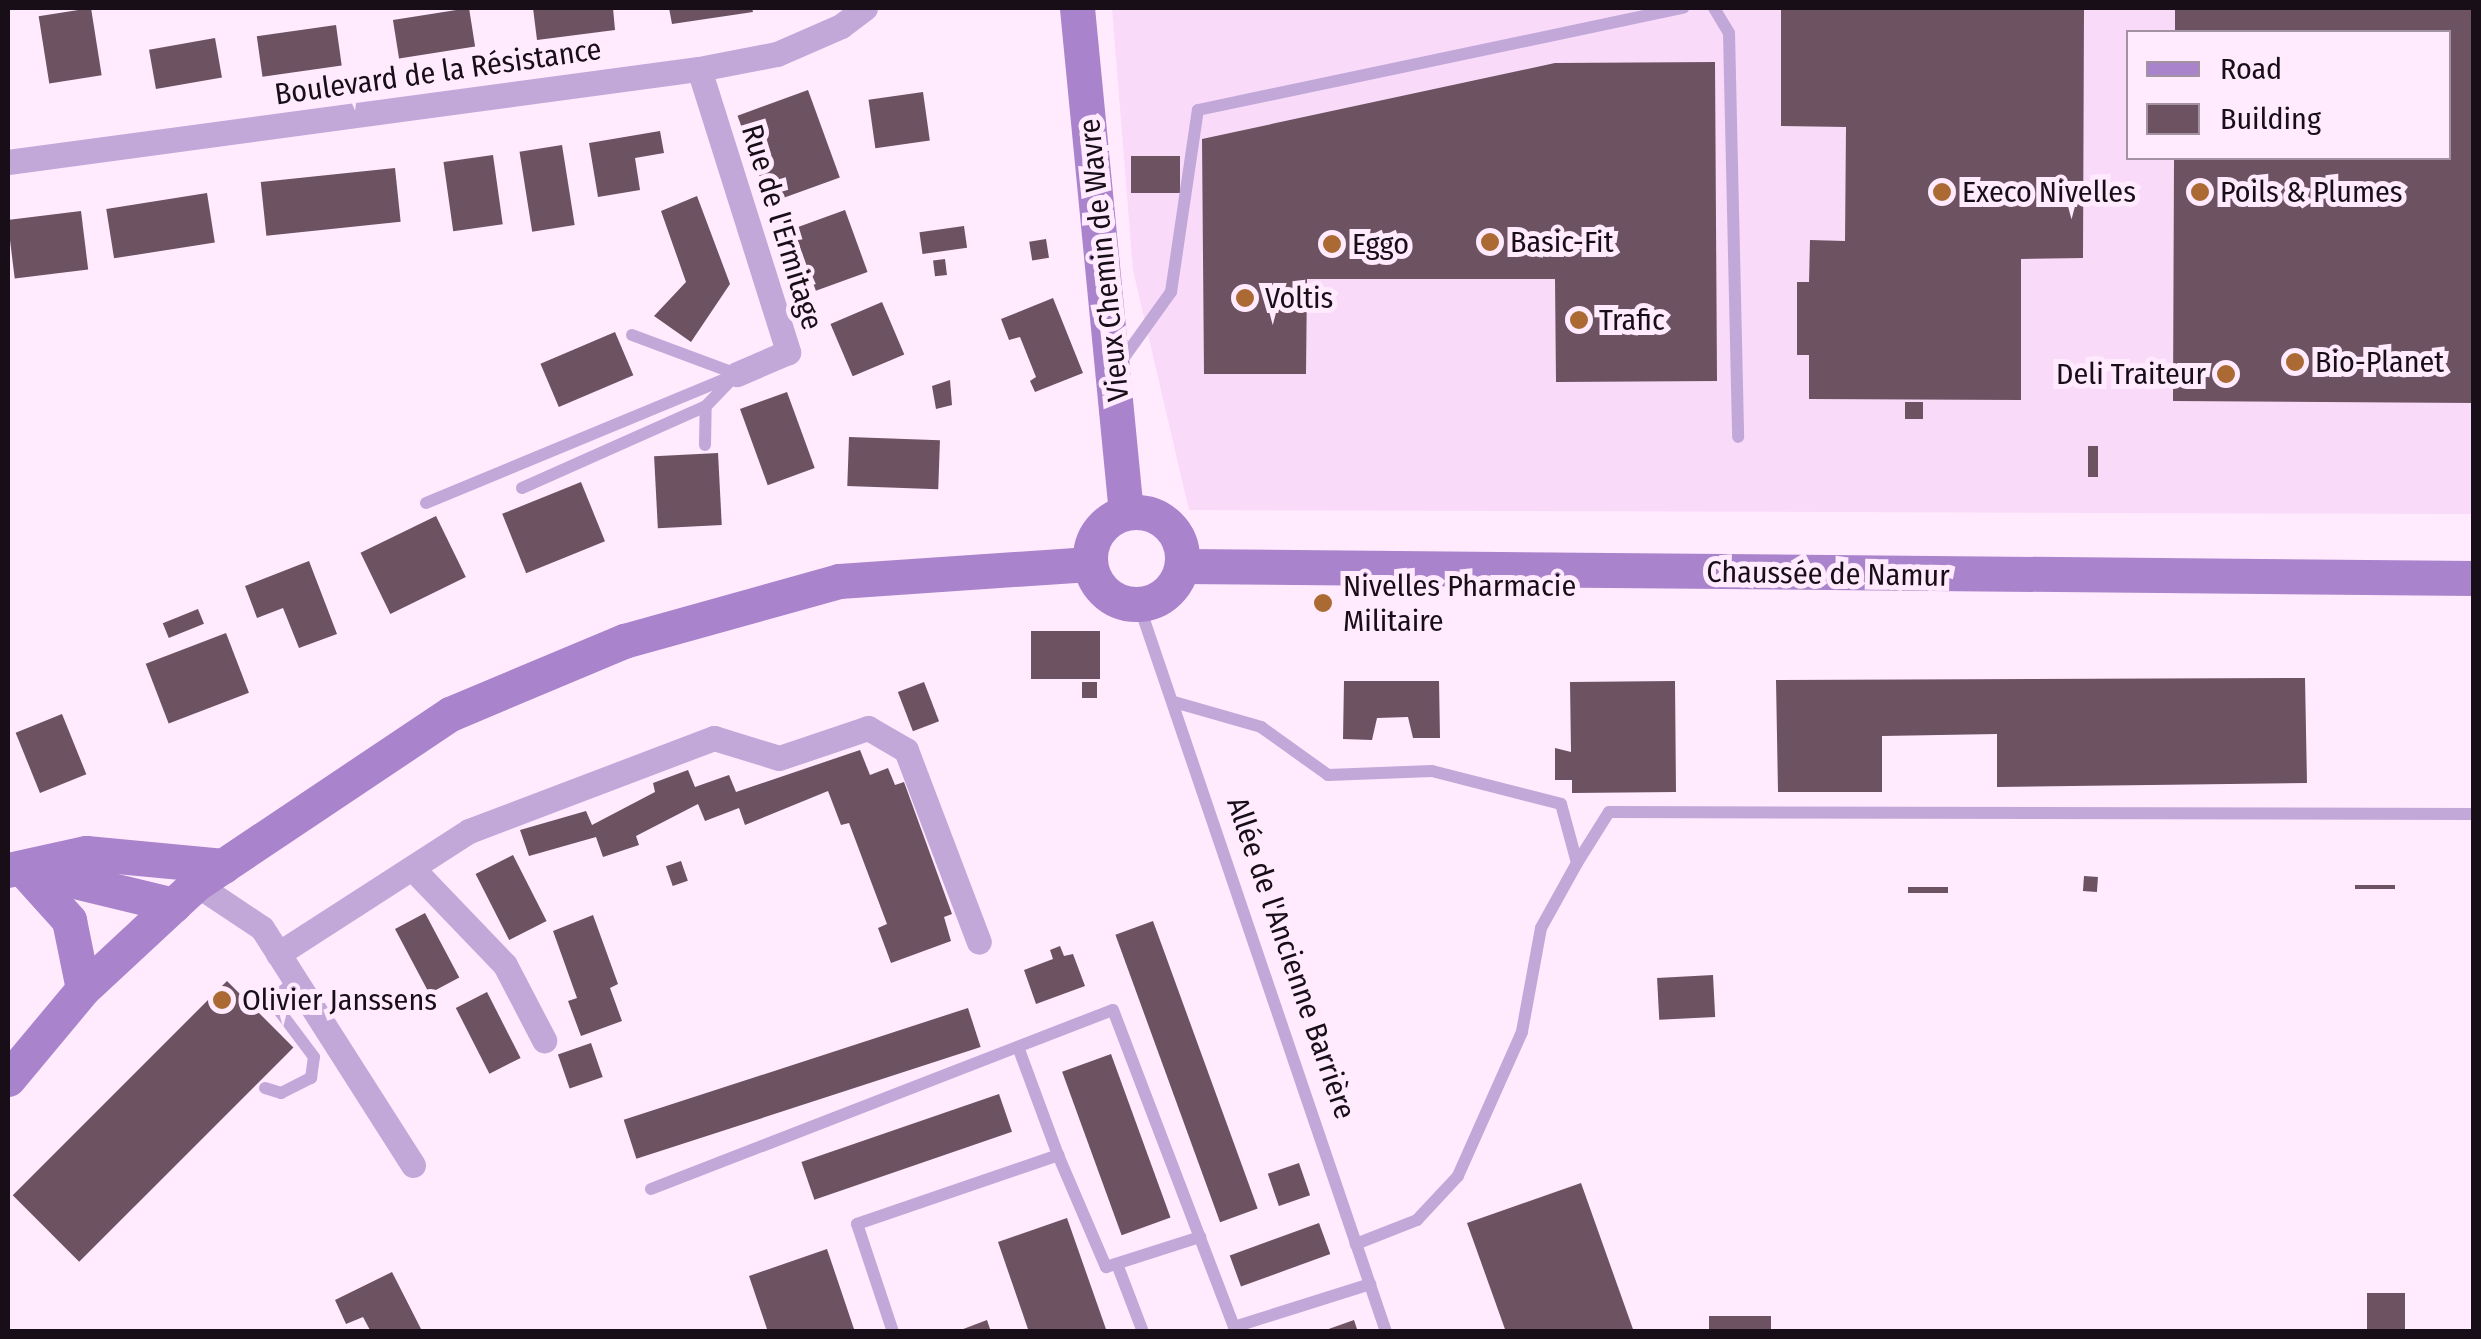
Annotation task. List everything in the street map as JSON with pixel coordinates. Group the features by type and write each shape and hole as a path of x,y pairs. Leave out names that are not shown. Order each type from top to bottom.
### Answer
{"main road":[{"name":"Vieux Chemin de Wavre","path":"1076,8 1126,513"},
{"path":"1126,513 1168,525 1180,544 1182,566 1174,585 1139,604 1116,601 1098,586 1089,564 1092,541 1106,522 1126,513"},
{"path":"8,1079 83,989 197,885 450,714 624,641 839,581 1089,564"},
{"name":"Chaussée de Namur","path":"1182,566 2474,578"},
{"path":"15,869 86,853 197,885"},
{"path":"15,869 197,885"},
{"path":"15,869 69,920 83,989"}],"street":[{"name":"Boulevard de la Résistance","path":"9,155 698,69 777,54 841,26 865,8"},
{"name":"Rue de l'Ermitage","path":"698,69 788,352 737,374"},
{"path":"278,954 469,830 714,738 778,758 868,728 906,750 979,942"},
{"path":"412,868 504,964 544,1040"},
{"path":"197,885 262,928 413,1164"}],"lane":[{"path":"1114,372 1171,292 1198,110 1683,8"},
{"path":"1714,8 1728,34 1738,437"},
{"path":"632,335 737,374"},
{"path":"522,488 706,406 737,374"},
{"path":"426,503 737,374"},
{"path":"705,445 706,406"},
{"name":"Allée de l'Ancienne Barrière","path":"1139,604 1386,1332"},
{"path":"1174,702 1261,727 1328,775 1432,771 1561,804 1576,863"},
{"path":"1356,1244 1417,1220 1458,1176 1522,1032 1541,928 1609,812 2474,814"},
{"path":"264,1088 281,1093 311,1078 314,1056 272,1001 296,980"},
{"path":"651,1189 1113,1010 1234,1329 1370,1284"},
{"path":"1018,1047 1058,1156 1106,1267 1200,1237"},
{"path":"893,1332 858,1224 1058,1156"},
{"path":"1117,1264 1143,1332"}],"shaded area":[{"path":"1112,8 2473,8 2473,514 1189,510 1133,270"}],"building":[{"path":"91,8 102,75 49,83 39,16"},
{"path":"469,8 475,47 399,59 393,20"},
{"path":"533,8 613,8 615,30 537,40"},
{"path":"669,8 752,8 753,12 672,24"},
{"path":"1781,8 2084,8 2083,258 2021,259 2021,400 1809,399 1809,355 1797,355 1797,282 1809,282 1810,240 1845,241 1846,127 1781,126"},
{"path":"2175,8 2474,8 2474,403 2173,401 2174,160 2451,160 2451,30 2175,30"},
{"path":"336,25 342,66 262,77 257,36"},
{"path":"215,38 222,77 156,89 149,50"},
{"path":"1715,62 1717,381 1556,382 1555,279 1307,279 1306,374 1204,374 1202,139 1555,63"},
{"path":"808,90 840,177 769,203 738,116"},
{"path":"923,92 930,141 875,148 869,100"},
{"path":"660,131 664,153 635,158 640,190 598,197 589,143"},
{"path":"562,145 575,225 532,232 520,152"},
{"path":"493,155 503,224 453,231 443,162"},
{"path":"1131,156 1180,156 1180,193 1131,193"},
{"path":"395,168 401,222 266,236 261,182"},
{"path":"207,193 215,242 114,258 106,209"},
{"path":"697,196 730,284 691,342 654,316 686,282 661,211"},
{"path":"845,210 868,272 816,291 793,229"},
{"path":"81,211 88,270 15,279 8,220"},
{"path":"964,226 967,248 922,254 919,232"},
{"path":"1046,239 1049,258 1032,260 1029,242"},
{"path":"945,259 947,275 935,276 933,260"},
{"path":"1053,298 1083,373 1035,392 1030,381 1036,377 1020,337 1009,340 1001,319"},
{"path":"882,302 904,354 853,376 830,324"},
{"path":"615,332 633,375 559,407 540,364"},
{"path":"950,380 952,405 936,409 932,386"},
{"path":"787,392 815,468 768,485 740,409"},
{"path":"1905,402 1923,402 1923,419 1905,419"},
{"path":"849,437 940,440 938,489 847,486"},
{"path":"2088,446 2098,446 2098,477 2088,477"},
{"path":"718,453 722,525 658,528 654,456"},
{"path":"581,482 605,541 526,573 502,514"},
{"path":"436,516 466,577 390,614 361,553"},
{"path":"309,561 337,634 299,648 283,608 257,618 245,586"},
{"path":"198,609 204,624 169,638 163,623"},
{"path":"1031,631 1100,631 1100,679 1031,679"},
{"path":"226,633 249,693 169,724 146,664"},
{"path":"2305,678 2307,783 1997,787 1997,734 1882,736 1882,792 1778,792 1776,680"},
{"path":"1344,681 1439,681 1440,738 1413,738 1408,717 1377,718 1372,740 1343,739"},
{"path":"1675,681 1676,792 1572,793 1572,780 1555,780 1555,748 1571,752 1570,682"},
{"path":"924,682 939,721 913,731 898,692"},
{"path":"1082,682 1097,682 1097,698 1082,698"},
{"path":"62,714 86,774 40,793 16,733"},
{"path":"860,750 870,775 888,768 895,785 904,782 952,914 944,917 951,941 891,963 878,928 887,924 849,823 841,825 828,791 745,825 739,808 705,821 698,804 636,836 639,845 603,857 596,837 529,856 520,830 586,811 592,825 655,792 653,783 688,770 695,787 729,775 736,792"},
{"path":"513,855 547,921 509,940 476,874"},
{"path":"681,861 688,881 673,886 666,866"},
{"path":"2084,876 2098,877 2097,892 2083,891"},
{"path":"2355,885 2395,885 2395,889 2355,889"},
{"path":"1908,887 1948,887 1948,893 1908,893"},
{"path":"425,913 459,977 429,993 395,929"},
{"path":"593,915 618,984 610,988 622,1021 581,1036 568,1001 577,998 553,931"},
{"path":"1153,921 1258,1209 1220,1222 1115,935"},
{"path":"1060,946 1064,956 1073,954 1085,986 1036,1004 1024,970 1053,959 1050,950"},
{"path":"1713,975 1715,1017 1659,1020 1657,978"},
{"path":"227,981 293,1047 79,1262 13,1195"},
{"path":"487,992 521,1058 489,1074 456,1008"},
{"path":"968,1008 981,1047 636,1159 624,1120"},
{"path":"591,1043 603,1077 570,1088 558,1054"},
{"path":"1111,1054 1171,1218 1122,1235 1062,1072"},
{"path":"999,1094 1012,1132 814,1200 801,1162"},
{"path":"1299,1163 1310,1195 1279,1206 1268,1174"},
{"path":"1581,1183 1634,1332 1506,1332 1467,1223"},
{"path":"1067,1218 1107,1332 1029,1332 998,1242"},
{"path":"1319,1223 1330,1254 1241,1287 1230,1255"},
{"path":"827,1249 855,1332 768,1332 749,1276"},
{"path":"392,1272 421,1329 371,1332 363,1317 346,1324 335,1300"},
{"path":"2367,1293 2405,1293 2405,1332 2367,1332"},
{"path":"1709,1316 1771,1316 1771,1332 1709,1332"},
{"path":"987,1320 991,1332 958,1332 958,1331"},
{"path":"1354,1320 1358,1332 1323,1331"}],"place":[{"name":"Execo Nivelles","path":"1942,192"},
{"name":"Poils & Plumes","path":"2200,192"},
{"name":"Basic-Fit","path":"1490,242"},
{"name":"Eggo","path":"1332,244"},
{"name":"Voltis","path":"1245,298"},
{"name":"Trafic","path":"1579,320"},
{"name":"Bio-Planet","path":"2295,362"},
{"name":"Deli Traiteur","path":"2226,374"},
{"name":"Nivelles Pharmacie Militaire","path":"1323,603"},
{"name":"Olivier Janssens","path":"222,1000"}]}
